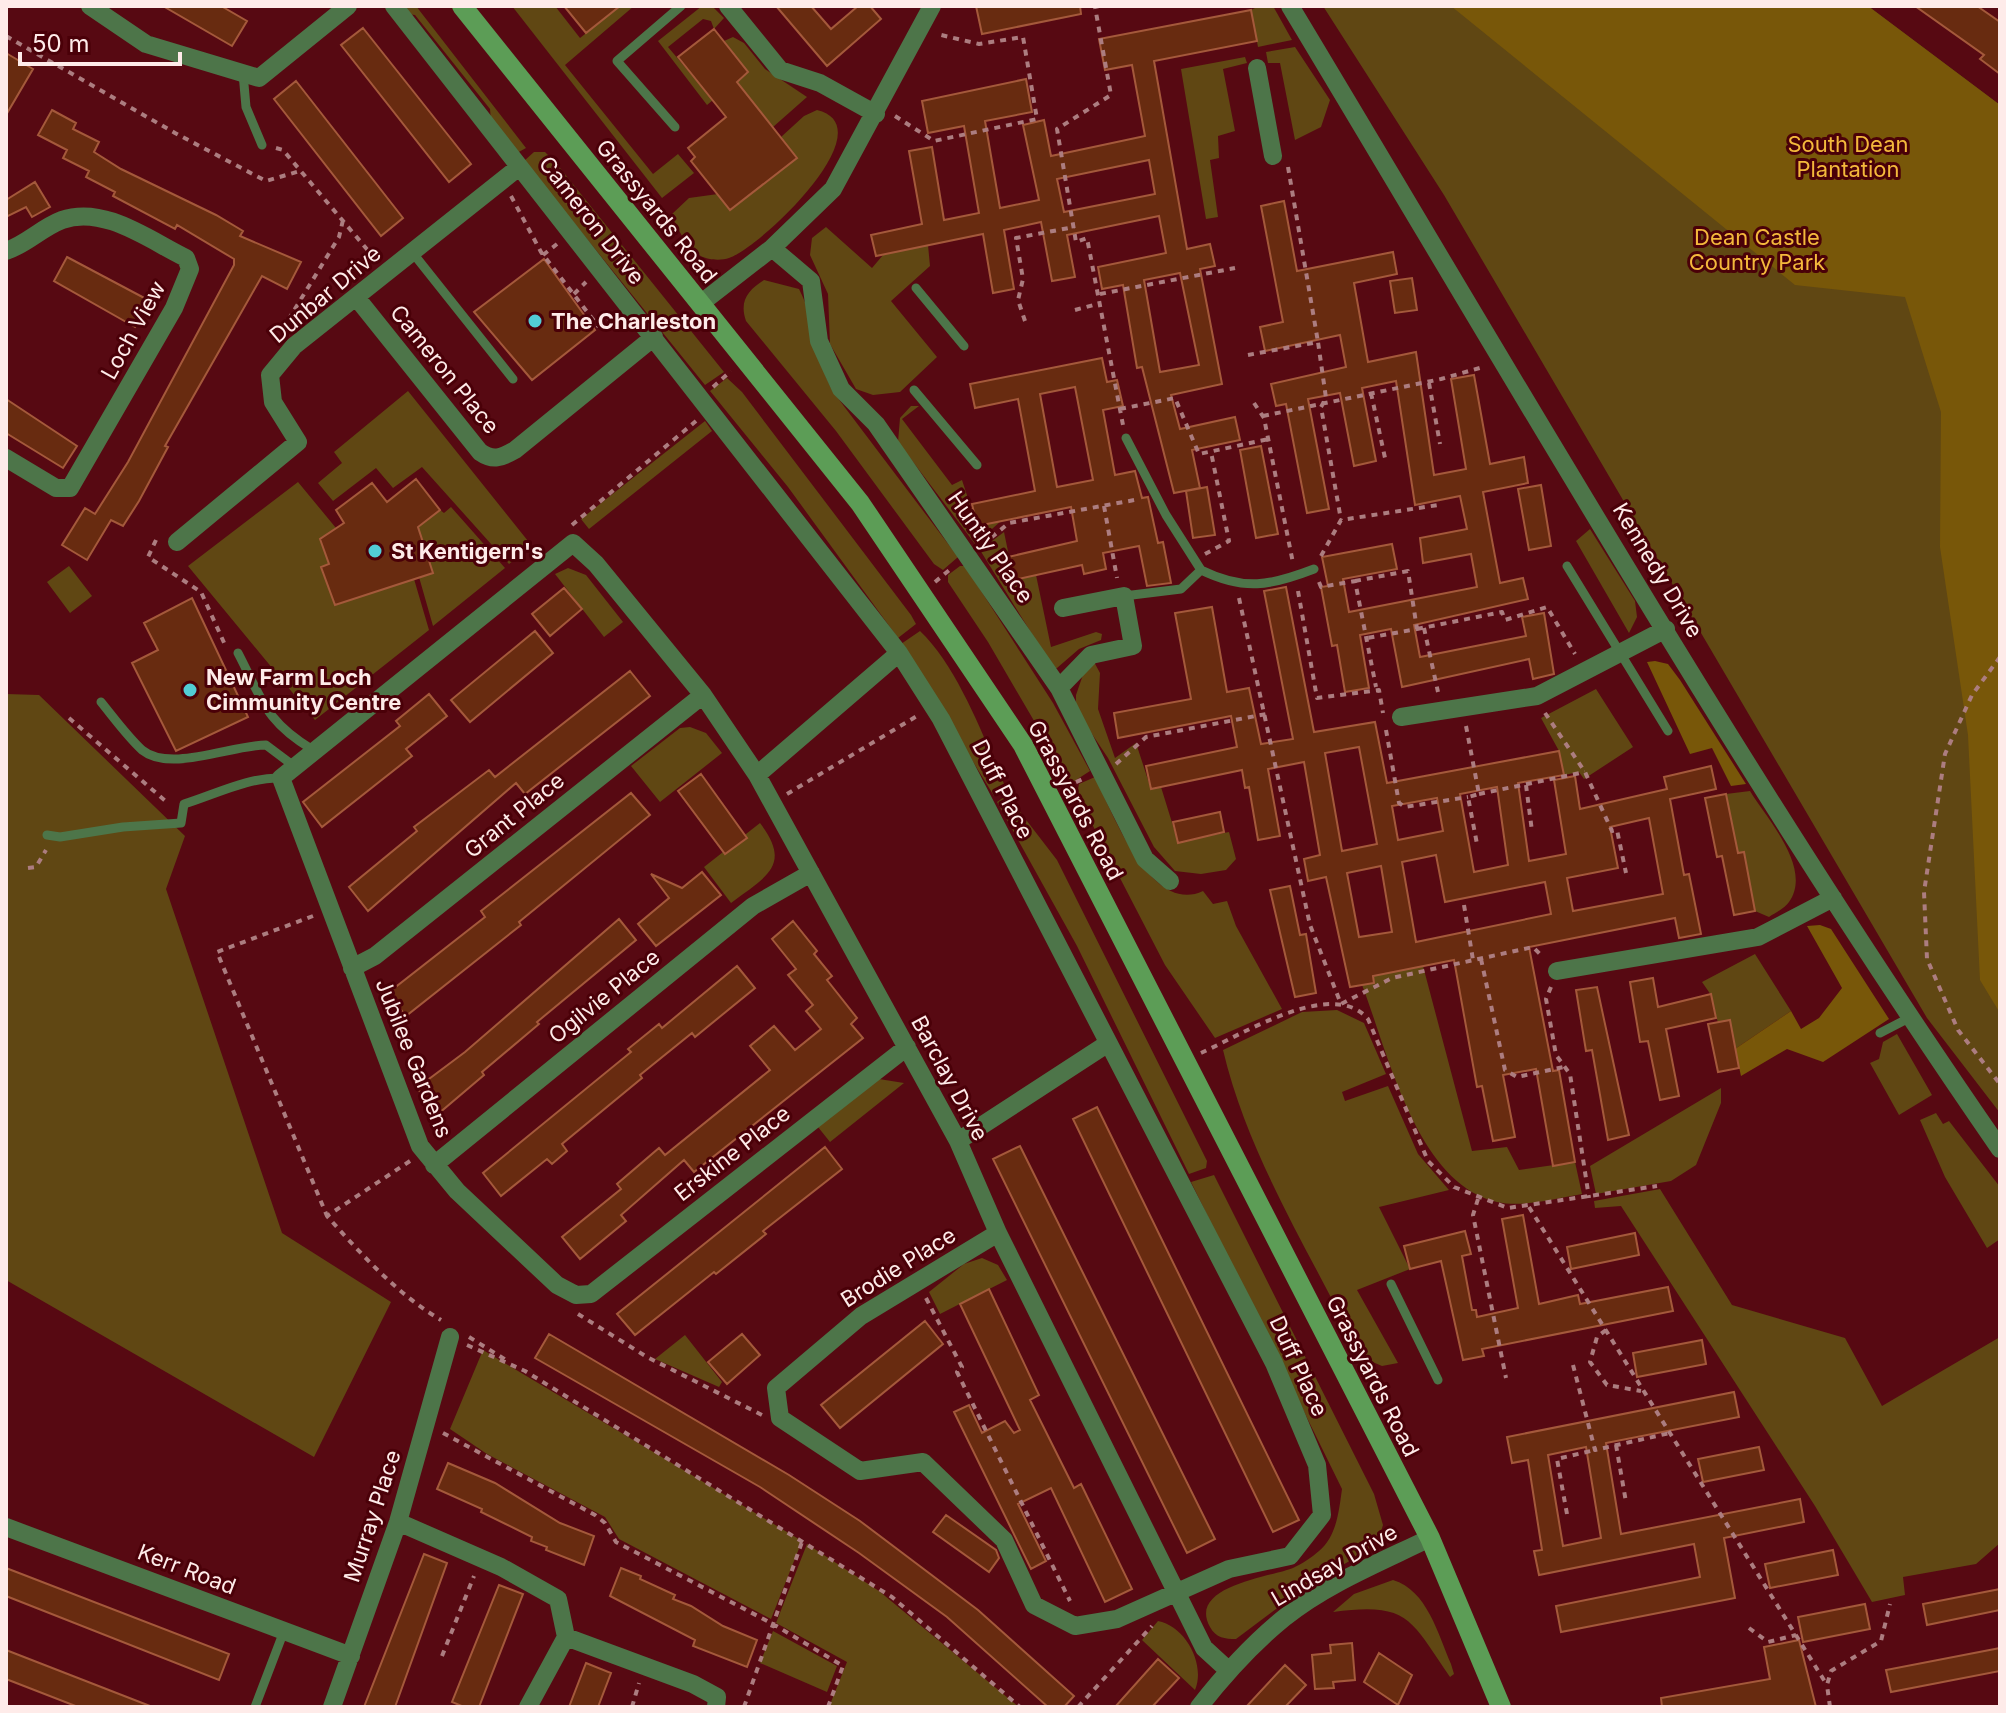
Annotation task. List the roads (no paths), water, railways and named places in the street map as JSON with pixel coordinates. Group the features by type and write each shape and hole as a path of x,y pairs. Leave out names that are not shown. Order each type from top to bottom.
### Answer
{"main road":[{"name":"Grassyards Road","path":"462,6 860,503 1023,745 1430,1538 1501,1707"}],"street":[{"path":"90,6 146,44 259,78 348,6"},
{"name":"Cameron Drive","path":"394,6 899,653"},
{"path":"728,6 780,70 820,83 877,110"},
{"path":"700,304 772,248 833,189 932,6"},
{"name":"Kennedy Drive","path":"1290,6 1666,629 1833,898 1909,1018 2000,1149"},
{"path":"1257,68 1280,154"},
{"name":"Dunbar Drive","path":"177,542 298,442 273,402 270,375 294,346 519,167"},
{"name":"Loch View","path":"6,251 23,245 61,220 85,215 110,220 186,258 190,269 174,308 70,488 56,488 6,458"},
{"name":"Huntly Place","path":"772,248 811,281 819,341 841,389 876,424 1059,688 1145,859 1170,881"},
{"name":"Cameron Place","path":"356,297 480,452 490,458 502,458 515,450 654,337"},
{"name":"Barclay Drive","path":"313,750 573,543 596,564 703,695 757,775 958,1141 998,1233 1204,1648 1228,1670"},
{"path":"1059,688 1091,655 1133,646 1124,596 1063,608"},
{"path":"1401,717 1537,696 1666,629"},
{"path":"757,775 899,653"},
{"name":"Duff Place","path":"899,653 933,707 1274,1363 1317,1465 1322,1515 1290,1556 1229,1569 1117,1619 1075,1626"},
{"name":"Grant Place","path":"352,968 375,956 703,695"},
{"path":"288,772 313,750"},
{"name":"Jubilee Gardens","path":"288,772 330,910 409,1122 429,1158 557,1285 586,1296"},
{"name":"Ogilvie Place","path":"429,1158 753,906 811,873"},
{"path":"1557,971 1758,937 1833,898"},
{"path":"958,1141 1107,1044"},
{"name":"Erskine Place","path":"586,1296 907,1047"},
{"name":"Brodie Place","path":"998,1233 861,1316 776,1388 780,1418 860,1471 923,1462 1004,1540 1034,1605 1075,1626"},
{"name":"Murray Place","path":"332,1707 398,1522 452,1331"},
{"path":"398,1522 481,1559 558,1599 566,1637 528,1707"},
{"name":"Kerr Road","path":"6,1527 351,1656"},
{"name":"Lindsay Drive","path":"1199,1707 1228,1670 1285,1617 1350,1577 1430,1538"},
{"path":"566,1637 693,1684 717,1697 716,1707"}],"lane":[{"path":"675,127 617,61 681,6"},
{"path":"243,73 246,107 262,145"},
{"path":"412,252 513,379"},
{"path":"916,288 964,346"},
{"path":"914,390 977,465"},
{"path":"1126,438 1156,496 1201,570 1236,584 1257,585 1314,569"},
{"path":"1567,566 1668,731"},
{"path":"1124,596 1181,589 1201,570"},
{"path":"240,657 264,705 282,731 313,750"},
{"path":"51,835 60,837 181,823 184,804 225,792 258,777 288,772 266,745 178,759 157,758 137,744 101,702"},
{"path":"1880,1033 1909,1018"},
{"path":"1391,1284 1438,1380"},
{"path":"255,1707 284,1631"}],"place":[{"name":"The Charleston","path":"535,321"},
{"name":"St Kentigern's","path":"375,551"},
{"name":"New Farm Loch Cimmunity Centre","path":"190,690"}],"park label":[{"name":"South Dean Plantation","path":"1848,156"},
{"name":"Dean Castle Country Park","path":"1757,250"}]}
